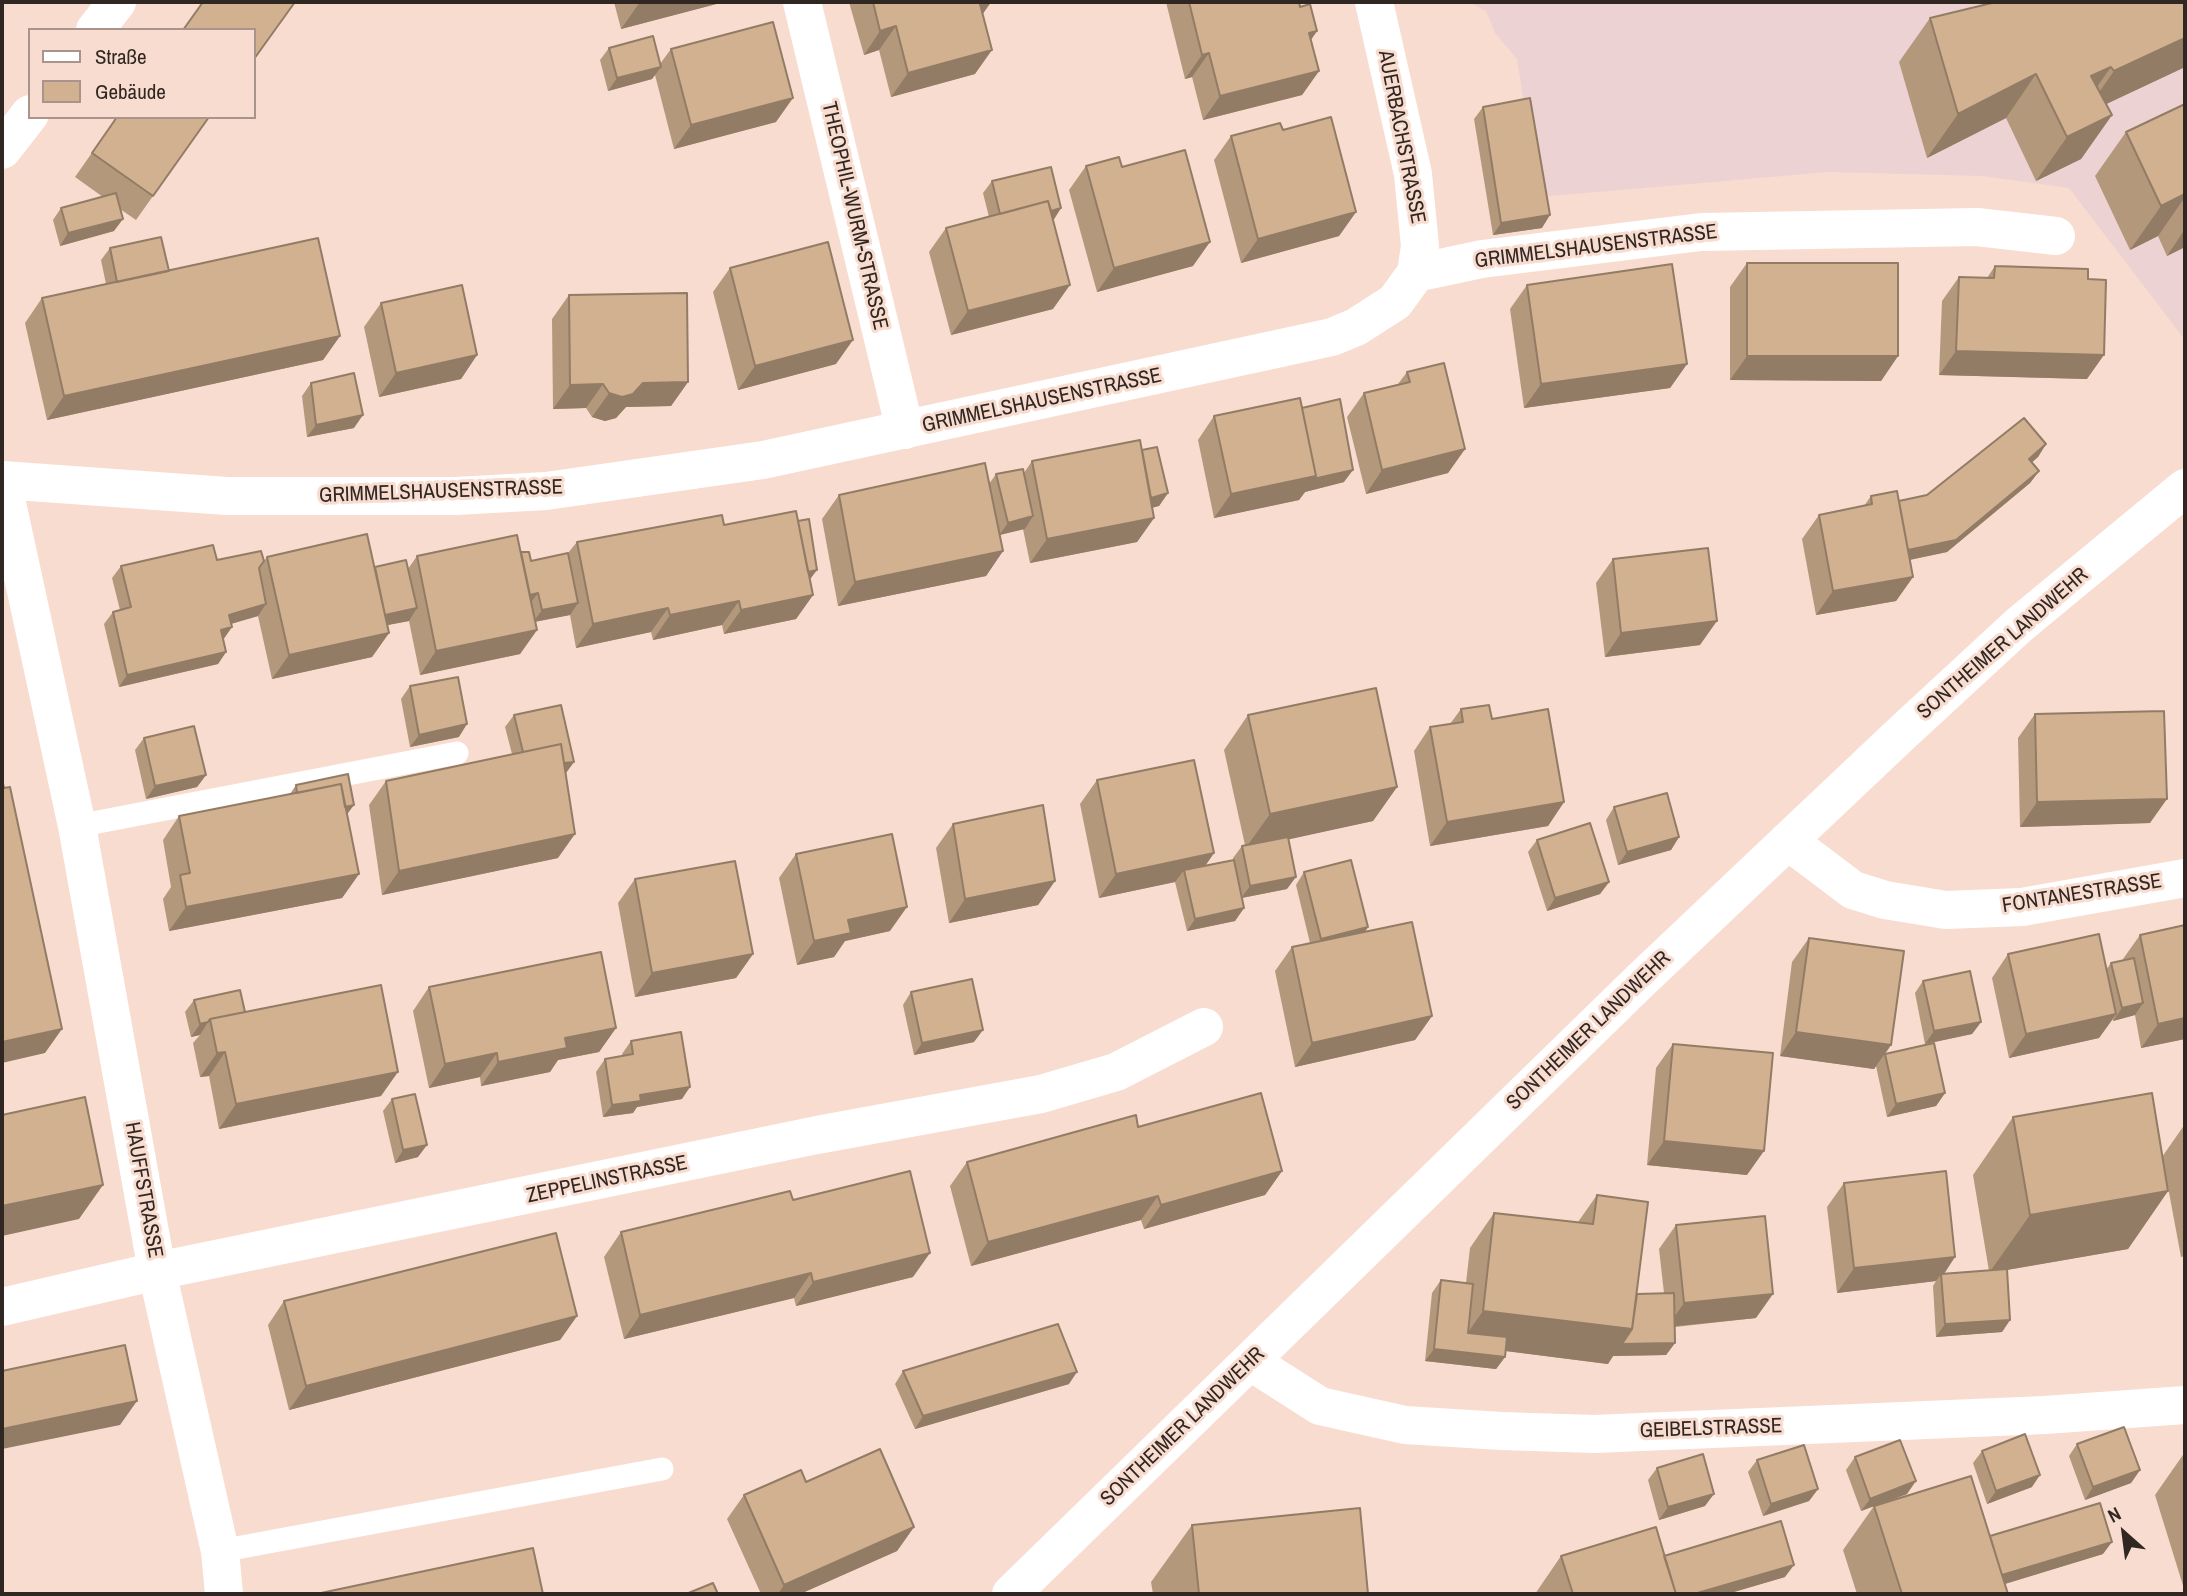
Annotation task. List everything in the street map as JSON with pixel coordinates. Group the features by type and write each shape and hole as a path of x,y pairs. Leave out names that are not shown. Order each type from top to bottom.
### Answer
{"street":[{"path":"97,28 117,2"},
{"name":"THEOPHIL-WURM-STRASSE","path":"803,2 905,430"},
{"name":"AUERBACHSTRASSE","path":"1374,2 1413,174 1420,246 1416,273"},
{"path":"2,150 28,117"},
{"name":"GRIMMELSHAUSENSTRASSE","path":"2,480 227,496 456,496 545,492 763,460 1332,337 1356,327 1395,302 1416,273 1482,259 1701,232 1977,227 2056,236"},
{"name":"HAUFFSTRASSE","path":"2,480 77,826 157,1271 220,1551 224,1594"},
{"name":"SONTHEIMER LANDWEHR","path":"1011,1594 1788,841 2019,625 2185,488"},
{"name":"FONTANESTRASSE","path":"1788,841 1853,890 1885,900 1946,910 2022,906 2185,877"},
{"name":"ZEPPELINSTRASSE","path":"2,1307 157,1271 817,1135 1052,1091 1116,1072 1204,1027"},
{"name":"GEIBELSTRASSE","path":"1251,1362 1320,1406 1405,1425 1501,1431 1594,1434 2045,1415 2185,1405"}],"lane":[{"path":"77,826 457,754"},
{"path":"220,1551 662,1469"}],"shaded area":[{"path":"1457,2 2185,2 2185,340 2069,188 1982,176 1829,172 1539,197 1517,59 1495,33 1486,11 1471,3"}],"building":[{"path":"203,2 295,2 256,56 256,28 184,28"},
{"path":"873,2 988,2 980,4 992,50 908,73 896,26 880,31"},
{"path":"1189,2 1299,2 1300,7 1310,4 1317,31 1309,33 1319,71 1220,96 1209,53 1202,55"},
{"path":"1996,2 2185,2 2185,38 2114,71 2111,67 2091,76 2112,115 2067,137 2036,74 1958,114 1930,18"},
{"path":"773,22 793,98 691,125 671,49"},
{"path":"653,36 661,67 617,78 609,48"},
{"path":"1530,98 1550,215 1501,223 1483,107"},
{"path":"2185,104 2185,194 2161,206 2126,132"},
{"path":"1331,117 1356,212 1258,239 1231,136 1280,123 1283,130"},
{"path":"116,119 208,119 153,196 92,153"},
{"path":"1185,150 1210,242 1114,268 1086,166 1119,157 1122,167"},
{"path":"1051,167 1061,208 1051,211 1048,201 1000,214 992,181"},
{"path":"116,193 123,219 68,233 61,208"},
{"path":"1048,201 1070,285 968,311 946,228"},
{"path":"161,237 169,271 117,282 110,248"},
{"path":"318,238 340,336 64,396 42,298"},
{"path":"828,242 853,340 755,366 730,268"},
{"path":"1747,263 1898,263 1898,356 1747,356"},
{"path":"1672,264 1687,364 1541,384 1527,285"},
{"path":"1995,266 2088,269 2088,279 2106,280 2104,355 1956,351 1959,277 1994,278"},
{"path":"462,285 477,355 396,373 381,303"},
{"path":"687,293 688,382 643,383 633,394 622,397 609,393 603,384 570,385 569,295"},
{"path":"1444,363 1465,449 1382,470 1364,393 1410,382 1407,372"},
{"path":"354,373 363,415 316,425 311,383"},
{"path":"1300,398 1316,476 1231,494 1214,416"},
{"path":"1340,399 1353,470 1313,479 1316,476 1302,408"},
{"path":"2024,418 2046,444 2029,459 2039,471 1956,540 1908,550 1899,501 1927,495"},
{"path":"1140,440 1154,518 1047,539 1032,461"},
{"path":"1157,447 1168,493 1151,498 1142,450"},
{"path":"985,463 1003,551 855,582 839,495"},
{"path":"1023,469 1033,516 1008,523 996,474"},
{"path":"1897,491 1913,577 1833,591 1819,515 1872,504 1871,496"},
{"path":"796,511 813,595 741,610 739,601 670,615 668,608 593,624 577,542 722,515 724,525"},
{"path":"809,519 817,570 808,572 798,521"},
{"path":"367,534 389,633 289,655 267,557"},
{"path":"517,535 537,630 436,651 417,556"},
{"path":"213,545 217,560 261,551 264,561 259,568 266,604 229,615 232,627 221,630 226,652 127,675 113,612 131,607 121,566"},
{"path":"1708,548 1717,621 1621,633 1613,559"},
{"path":"521,552 529,552 531,561 568,553 578,603 542,610 538,593 530,595"},
{"path":"406,560 417,608 385,615 375,567"},
{"path":"458,677 467,724 419,735 410,686"},
{"path":"1376,688 1397,787 1270,814 1248,715"},
{"path":"561,705 574,762 564,763 561,744 523,752 514,715"},
{"path":"1489,705 1492,719 1548,709 1564,802 1447,822 1430,727 1463,722 1461,709"},
{"path":"2164,711 2167,799 2037,802 2035,714"},
{"path":"194,726 206,775 155,786 144,738"},
{"path":"561,744 575,834 399,871 386,781"},
{"path":"1194,760 1214,853 1116,874 1097,780"},
{"path":"348,774 354,805 345,807 341,784 297,793 296,785"},
{"path":"2,779 4,788 10,787 62,1029 2,1042"},
{"path":"341,784 359,874 186,907 180,875 190,873 179,816"},
{"path":"1667,793 1679,837 1627,852 1614,807"},
{"path":"1043,805 1055,881 965,899 953,824"},
{"path":"1590,823 1609,882 1555,898 1537,840"},
{"path":"892,834 907,907 848,920 851,933 814,941 796,854"},
{"path":"1288,837 1296,877 1250,886 1242,846"},
{"path":"1234,860 1244,908 1195,919 1184,870"},
{"path":"1351,860 1368,927 1321,939 1304,872"},
{"path":"735,861 753,954 652,973 635,879"},
{"path":"1412,922 1432,1016 1312,1043 1292,947"},
{"path":"2185,925 2185,1018 2158,1024 2140,935"},
{"path":"2099,934 2116,1014 2026,1034 2008,954"},
{"path":"1809,938 1904,951 1891,1045 1796,1032"},
{"path":"601,952 616,1028 565,1038 567,1048 498,1062 497,1053 445,1064 429,987"},
{"path":"2134,958 2143,1003 2122,1008 2111,963"},
{"path":"1970,971 1981,1022 1934,1031 1923,981"},
{"path":"972,979 983,1030 922,1043 911,992"},
{"path":"381,985 398,1072 236,1104 225,1052 217,1053 210,1019"},
{"path":"240,990 245,1012 210,1019 200,1024 194,1000"},
{"path":"681,1032 690,1087 640,1095 641,1101 612,1105 605,1059 633,1054 631,1041"},
{"path":"1934,1043 1945,1093 1896,1104 1885,1054"},
{"path":"1673,1044 1773,1053 1764,1151 1664,1141"},
{"path":"1261,1093 1282,1171 1161,1205 1158,1196 988,1242 967,1162 1136,1115 1138,1127"},
{"path":"2152,1093 2168,1191 2030,1215 2013,1117"},
{"path":"415,1094 427,1145 403,1150 392,1099"},
{"path":"85,1097 103,1185 2,1206 2,1115"},
{"path":"910,1171 930,1253 813,1282 811,1273 640,1315 621,1232 790,1191 793,1200"},
{"path":"1946,1171 1955,1257 1854,1268 1844,1183"},
{"path":"1597,1195 1648,1202 1632,1329 1483,1311 1494,1213 1593,1224"},
{"path":"1765,1216 1773,1294 1684,1303 1676,1225"},
{"path":"556,1233 577,1316 306,1386 284,1301"},
{"path":"2007,1269 2010,1320 1945,1324 1941,1274"},
{"path":"1441,1280 1473,1284 1468,1333 1507,1337 1505,1357 1434,1349"},
{"path":"1674,1293 1675,1343 1622,1344 1632,1329 1637,1294"},
{"path":"1058,1324 1077,1372 923,1416 903,1371"},
{"path":"125,1345 137,1401 2,1429 2,1371"},
{"path":"2124,1427 2140,1470 2093,1487 2077,1444"},
{"path":"2025,1434 2040,1475 1996,1491 1982,1451"},
{"path":"1900,1440 1916,1481 1870,1499 1855,1457"},
{"path":"1804,1445 1818,1489 1771,1504 1757,1460"},
{"path":"880,1449 914,1527 784,1585 744,1495 801,1470 806,1482"},
{"path":"1703,1454 1714,1494 1668,1507 1657,1468"},
{"path":"1971,1476 2008,1594 1902,1594 1874,1506"},
{"path":"2100,1503 2112,1542 2002,1575 1990,1536"},
{"path":"1360,1508 1368,1594 1199,1594 1192,1525"},
{"path":"1781,1521 1794,1565 1694,1594 1676,1594 1664,1556"},
{"path":"1656,1527 1676,1594 1573,1594 1561,1556"},
{"path":"533,1548 543,1594 321,1594 321,1593"},
{"path":"713,1583 718,1594 686,1594"}]}
